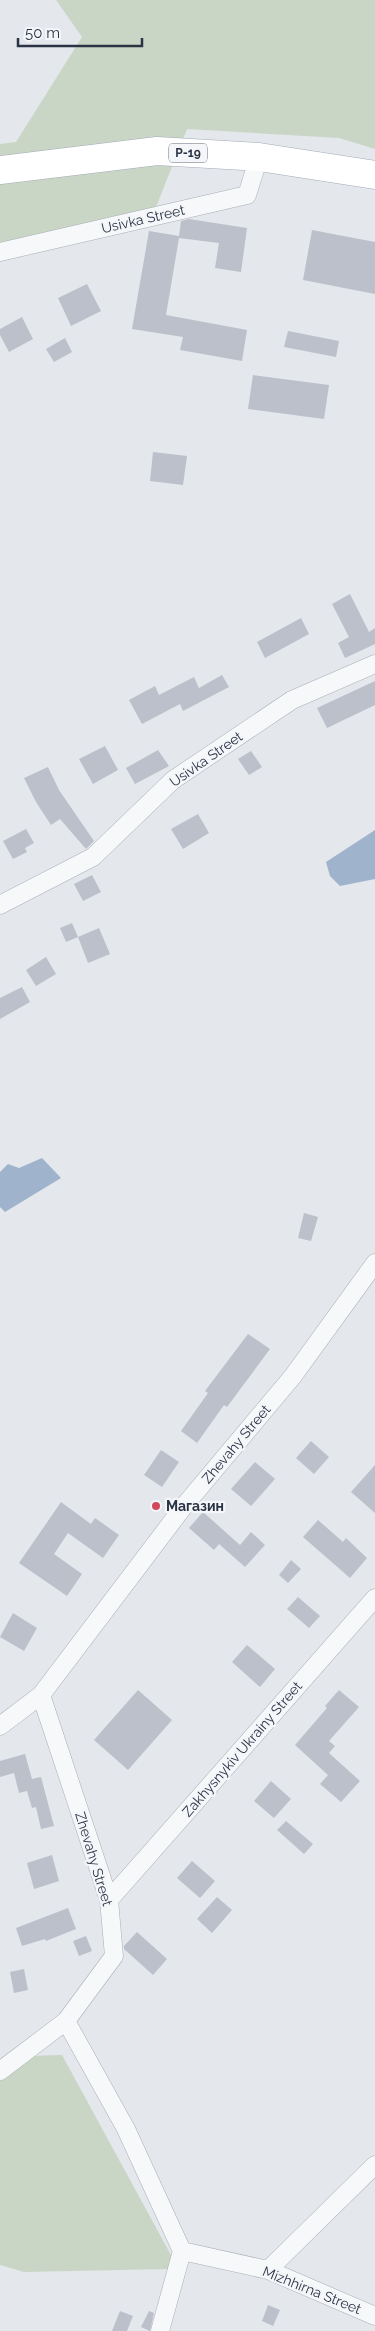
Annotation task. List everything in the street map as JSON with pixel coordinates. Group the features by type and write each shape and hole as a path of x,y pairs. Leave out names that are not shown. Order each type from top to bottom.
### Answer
{"main road":[{"name":"Р-19","path":"0,170 157,150 259,158 375,175"}],"street":[{"name":"Usivka Street","path":"0,252 247,195 259,158"},
{"name":"Usivka Street","path":"0,905 93,857 173,780 292,700 375,664"},
{"name":"Zhevahy Street","path":"0,1726 41,1694 184,1506 293,1376 375,1263"},
{"name":"Zakhysnykiv Ukrainy Street","path":"109,1900 375,1598"},
{"name":"Zhevahy Street","path":"0,2071 66,2021 114,1956 109,1900 41,1694"},
{"path":"66,2021 126,2129 182,2252 160,2331"},
{"path":"268,2270 375,2164"},
{"name":"Mizhhirna Street","path":"182,2252 268,2270 375,2316"}],"green space":[{"path":"56,0 375,0 375,149 339,138 187,129 152,217 0,252 0,144 16,142 82,37"},
{"path":"62,2055 172,2257 169,2269 24,2272 0,2265 0,2081 29,2056"}],"water":[{"path":"375,830 375,879 340,886 330,876 326,862"},
{"path":"42,1158 61,1178 5,1212 0,1207 0,1172 8,1164 19,1168"}],"building":[{"path":"189,219 247,228 241,272 215,268 219,243 179,238 166,315 247,330 242,361 180,350 183,337 132,329 149,231 179,236 181,221"},
{"path":"312,230 375,242 375,294 303,280"},
{"path":"87,284 101,311 71,326 58,298"},
{"path":"22,317 33,339 9,352 0,335 0,329"},
{"path":"288,331 339,341 336,357 284,347"},
{"path":"65,338 72,352 54,362 46,349"},
{"path":"253,375 329,385 324,419 248,409"},
{"path":"153,452 187,456 183,485 150,481"},
{"path":"350,594 369,632 375,628 375,644 345,658 338,643 349,637 332,604"},
{"path":"301,618 309,634 265,658 257,642"},
{"path":"222,675 229,687 183,711 180,704 142,724 129,700 155,686 159,695 194,677 199,688"},
{"path":"375,681 375,705 327,728 317,708"},
{"path":"105,746 118,770 93,784 79,759"},
{"path":"158,750 169,766 135,784 126,768"},
{"path":"251,751 262,767 249,775 238,759"},
{"path":"48,767 59,790 94,841 86,849 60,819 51,825 36,802 24,778"},
{"path":"198,814 209,833 183,849 171,829"},
{"path":"26,829 34,843 25,848 27,852 13,859 3,841"},
{"path":"92,875 101,892 83,901 74,884"},
{"path":"72,923 78,937 66,942 60,928"},
{"path":"99,928 110,954 88,963 78,937"},
{"path":"46,957 56,974 36,986 26,970"},
{"path":"22,987 30,1002 0,1019 0,998"},
{"path":"304,1213 318,1217 311,1241 298,1238"},
{"path":"248,1334 270,1349 227,1407 224,1405 197,1443 181,1431 208,1393 205,1391"},
{"path":"311,1441 329,1457 314,1474 296,1458"},
{"path":"161,1450 179,1462 162,1487 144,1475"},
{"path":"255,1462 275,1479 251,1506 231,1489"},
{"path":"375,1465 375,1513 351,1492"},
{"path":"61,1502 91,1524 95,1518 119,1535 103,1558 68,1533 54,1554 82,1574 67,1596 19,1563"},
{"path":"203,1512 240,1545 251,1532 265,1545 245,1567 219,1544 214,1550 189,1528"},
{"path":"318,1520 343,1542 346,1538 367,1558 350,1578 303,1537"},
{"path":"291,1560 301,1569 288,1583 279,1575"},
{"path":"298,1597 320,1616 309,1628 287,1609"},
{"path":"13,1613 37,1628 24,1651 0,1637"},
{"path":"247,1645 275,1669 260,1687 232,1662"},
{"path":"138,1690 172,1720 128,1770 94,1740"},
{"path":"339,1690 359,1707 329,1741 335,1746 329,1753 360,1781 341,1802 320,1784 328,1775 295,1745 327,1708 325,1706"},
{"path":"25,1754 32,1779 41,1777 54,1826 41,1829 36,1807 32,1808 27,1791 19,1793 14,1773 0,1777 0,1761"},
{"path":"271,1781 291,1799 274,1818 254,1801"},
{"path":"286,1821 313,1844 304,1854 277,1830"},
{"path":"52,1855 59,1881 34,1889 27,1863"},
{"path":"192,1861 215,1881 200,1898 177,1878"},
{"path":"217,1897 232,1910 212,1933 197,1919"},
{"path":"68,1908 76,1929 46,1941 45,1939 22,1946 16,1928"},
{"path":"137,1932 167,1959 153,1975 124,1949 124,1946"},
{"path":"86,1936 92,1951 79,1956 73,1941"},
{"path":"24,1969 28,1990 14,1993 10,1972"},
{"path":"268,2305 280,2310 273,2326 262,2321"},
{"path":"120,2311 133,2316 127,2331 112,2331"},
{"path":"149,2311 154,2313 150,2331 141,2327"}],"place":[{"name":"Магазин","path":"156,1506"}]}
